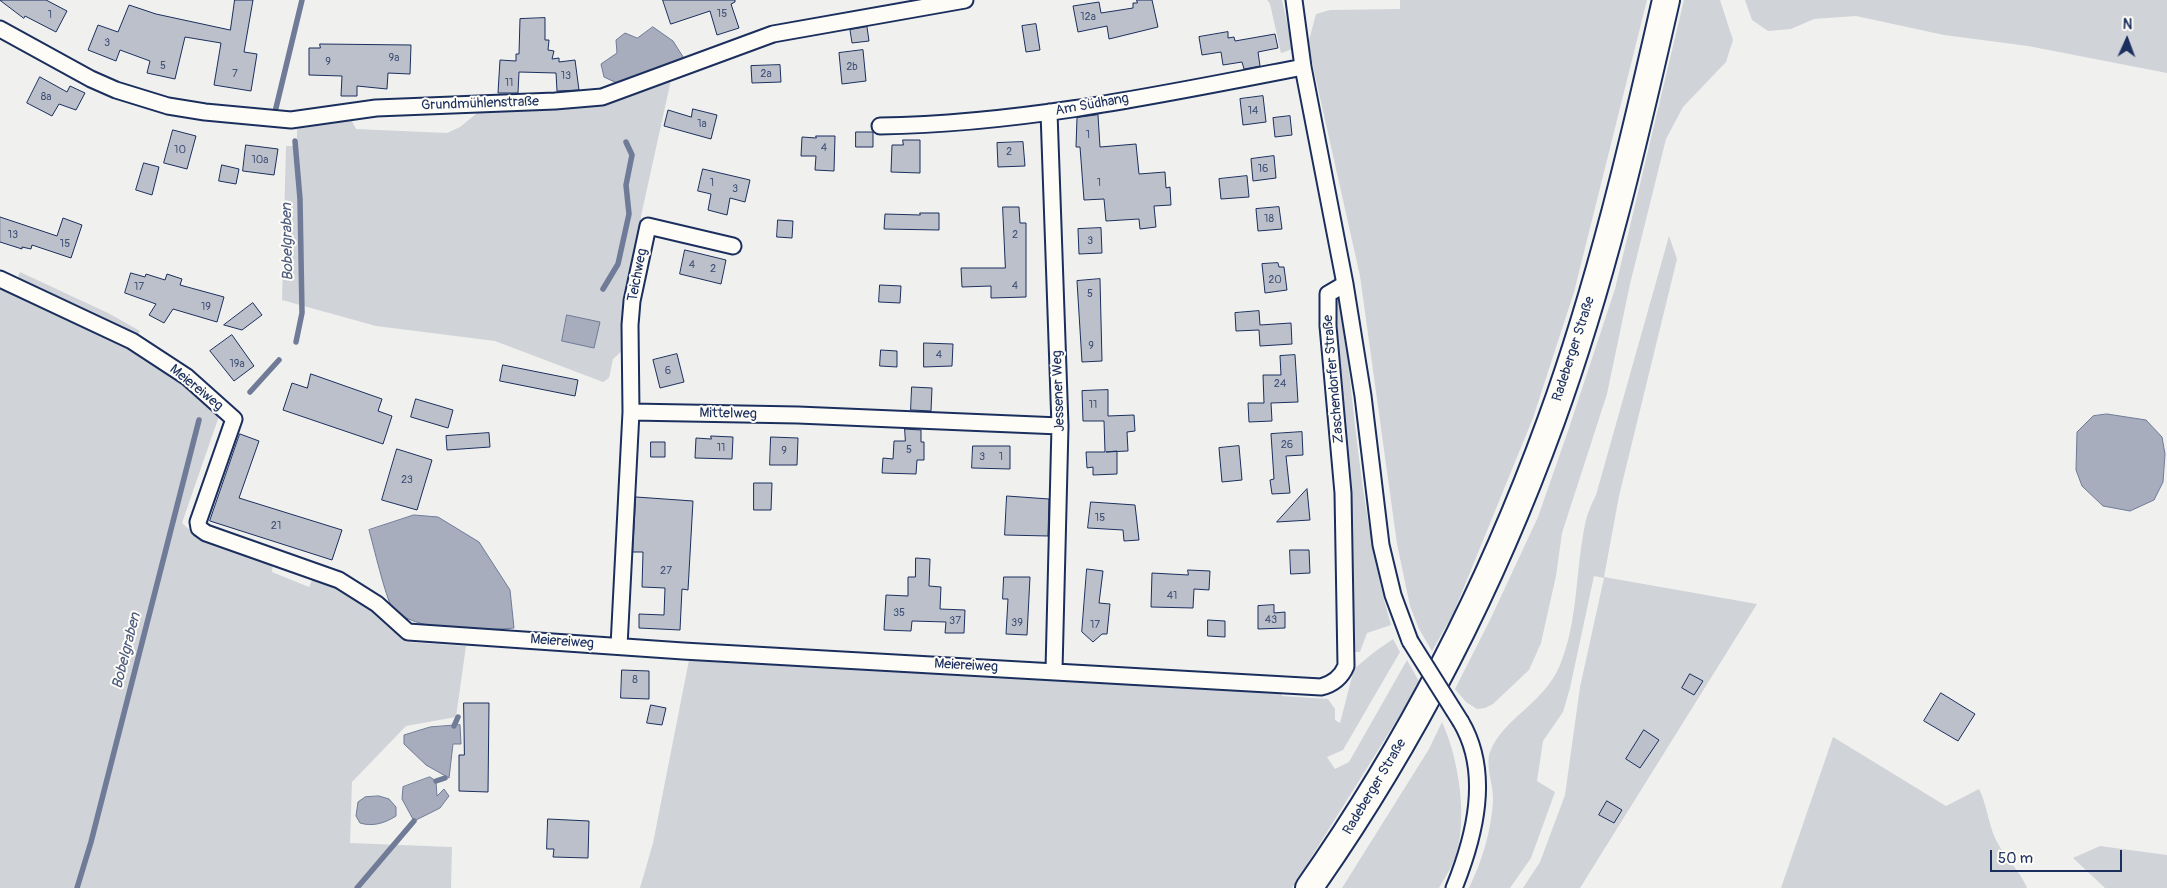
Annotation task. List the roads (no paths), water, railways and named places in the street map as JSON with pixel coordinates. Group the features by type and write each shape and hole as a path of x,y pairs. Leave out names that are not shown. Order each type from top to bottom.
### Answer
{"highway":[{"name":"Radeberger Straße","path":"1309,888 1353,825 1424,707 1471,611 1519,502 1552,420 1594,290 1639,116 1666,0"}],"street":[{"name":"Grundmühlenstraße","path":"0,29 91,79 116,90 168,106 205,112 291,120 376,108 555,102 602,97 774,34 965,0"},
{"path":"1294,0 1303,67 1345,284 1363,396 1381,545 1393,595 1410,640 1471,738 1476,765 1477,797 1474,832 1454,888"},
{"name":"Am Südhang","path":"880,126 931,125 1049,112 1303,67"},
{"name":"Jessener Weg","path":"1049,112 1060,426 1054,670"},
{"name":"Teichweg","path":"631,412 632,301 648,226 733,246"},
{"name":"Meiereiweg","path":"0,279 132,341 187,377 234,419 198,522 199,528 206,533 339,580 377,604 408,632 1321,687 1331,684 1338,679"},
{"name":"Zaschendorfer Straße","path":"1338,679 1346,666 1343,492 1328,326 1328,294 1345,284"},
{"path":"618,646 631,412"},
{"name":"Mittelweg","path":"631,412 798,415 1060,426"}],"water":[{"path":"653,27 673,41 685,60 619,84 604,77 601,64 617,53 616,40 625,33 637,38"},
{"path":"567,315 600,322 594,348 562,341"},
{"path":"2107,414 2146,420 2162,437 2165,454 2163,482 2154,500 2130,511 2103,506 2082,486 2076,470 2077,432 2093,416"},
{"path":"414,515 438,517 479,542 510,590 514,628 467,630 431,626 415,622 392,607 383,583 369,530"},
{"path":"460,725 461,744 453,744 449,778 426,765 404,744 404,735 430,727"},
{"path":"430,777 436,781 437,796 444,789 449,796 440,808 414,821 402,799 403,787"},
{"path":"379,796 389,799 396,807 396,816 379,824 360,823 356,816 358,802 365,797"}],"waterway":[{"name":"Bobelgraben","path":"275,112 302,0"},
{"name":"Bobelgraben","path":"295,141 300,199 302,313 296,342"},
{"path":"603,289 618,264 629,214 626,185 632,155 626,142"},
{"name":"Bobelgraben","path":"250,392 279,360"},
{"name":"Bobelgraben","path":"77,888 91,842 199,420"},
{"path":"454,726 458,717"},
{"path":"436,781 445,778"},
{"path":"357,888 414,821"}]}
